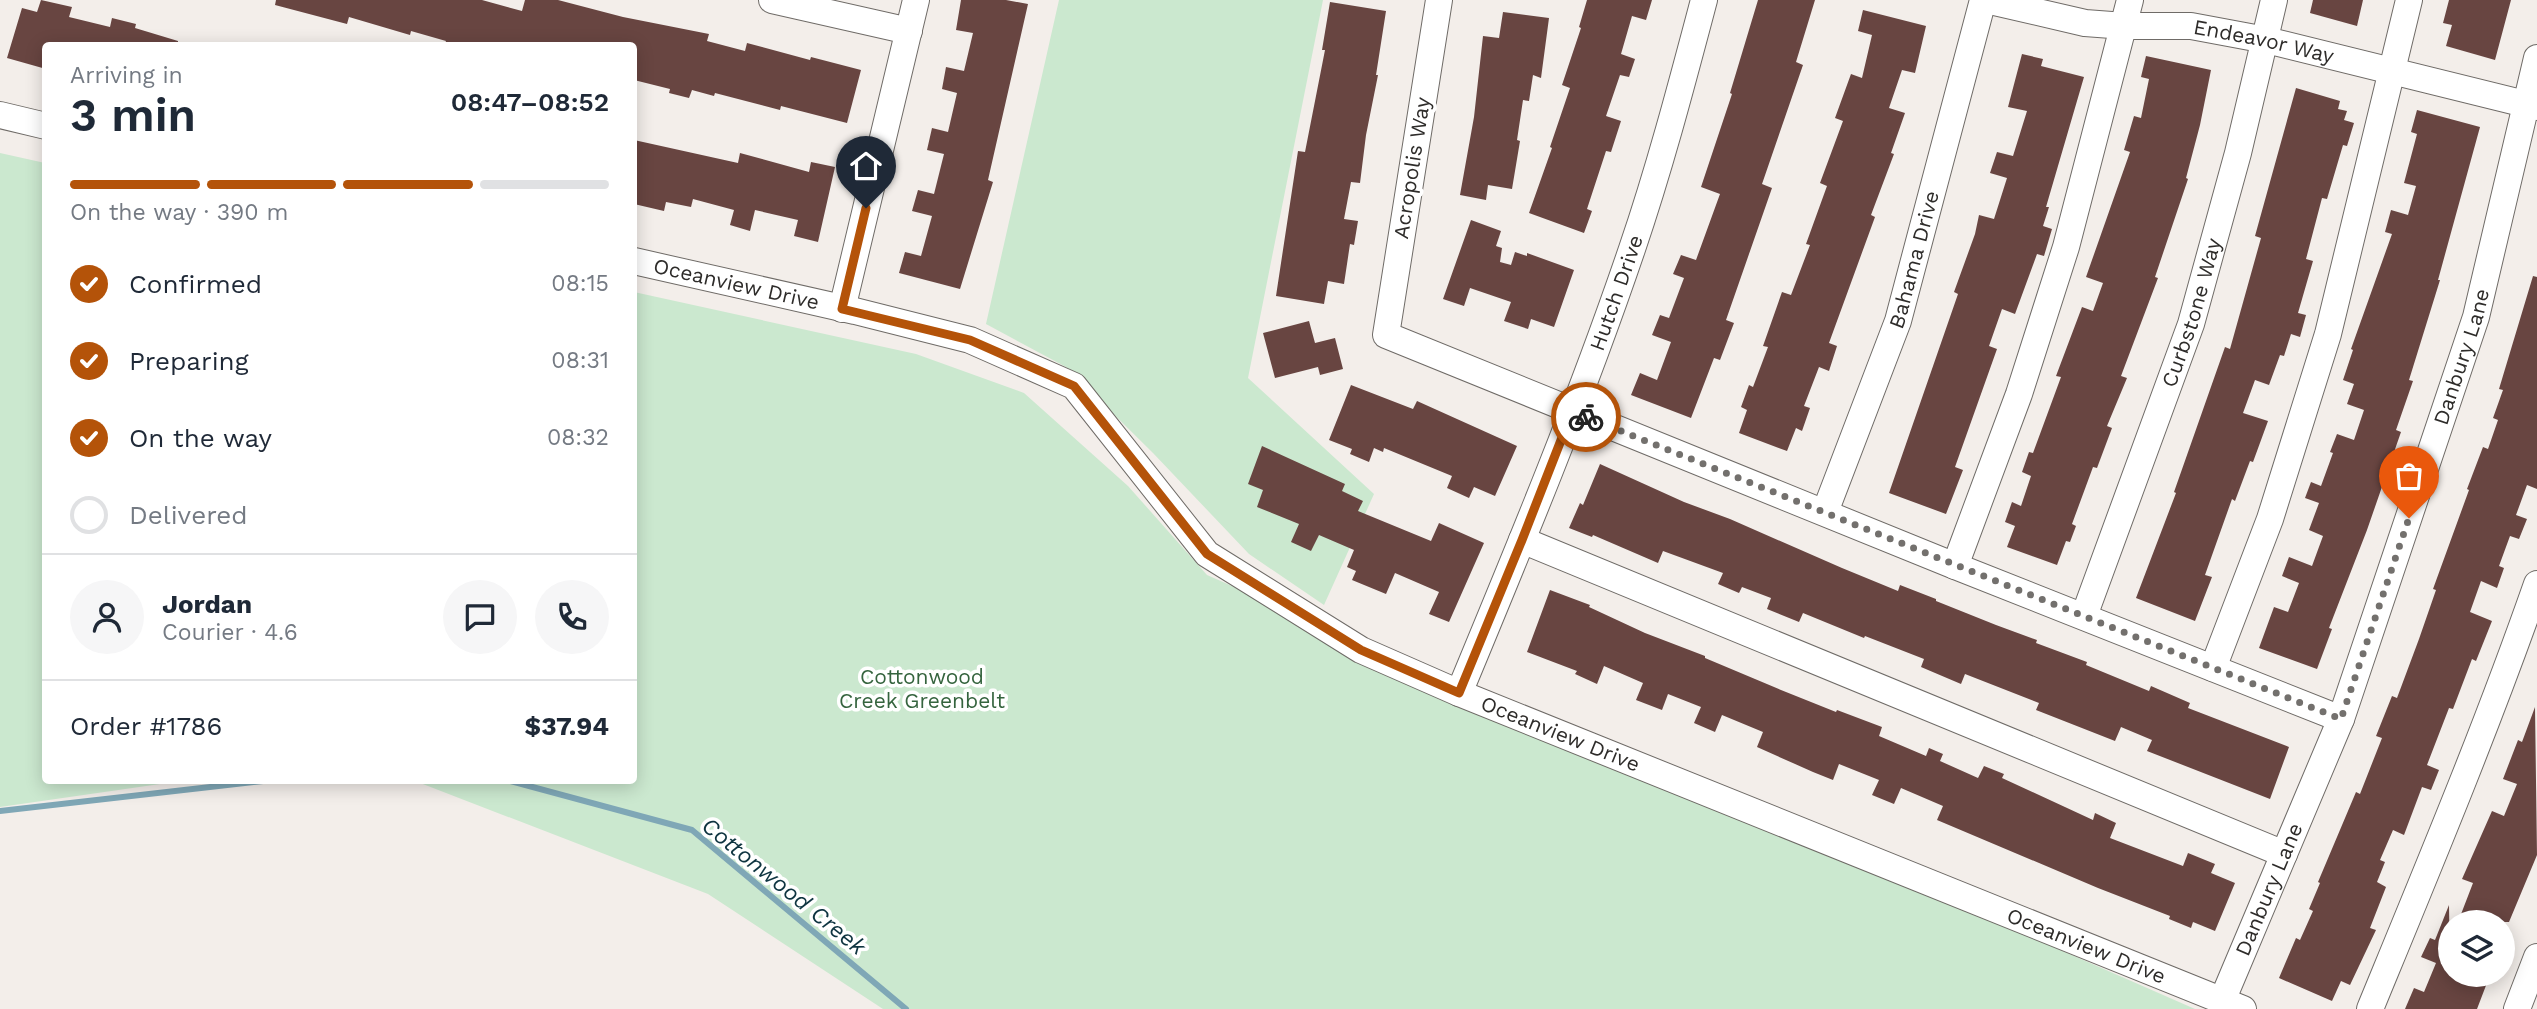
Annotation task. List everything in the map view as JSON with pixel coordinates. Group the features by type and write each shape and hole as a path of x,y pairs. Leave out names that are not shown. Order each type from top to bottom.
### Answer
{"street":[{"path":"772,0 909,31"},
{"path":"842,309 916,0"},
{"name":"Acropolis Way","path":"1439,0 1386,335 1572,412"},
{"name":"Hutch Drive","path":"1459,693 1572,412 1632,248 1704,0"},
{"name":"Endeavor Way","path":"1984,0 2085,23 2191,26 2266,40 2531,105"},
{"name":"Bahama Drive","path":"1825,512 1898,321 1984,0"},
{"path":"1955,566 2019,394 2066,247 2130,0"},
{"name":"Curbstone Way","path":"2084,616 2191,324 2238,153 2274,0"},
{"path":"2213,668 2270,519 2328,334 2409,0"},
{"name":"Danbury Lane","path":"2232,1005 2284,854 2341,719 2476,317 2531,105 2537,58"},
{"path":"0,115 42,124"},
{"name":"Oceanview Drive","path":"637,262 970,340 1074,386 1207,554 1361,650 1459,693 2232,1005"},
{"path":"1572,412 2341,719"},
{"path":"1522,540 2284,854"},
{"path":"2370,1009 2512,656 2537,584"},
{"path":"2516,1009 2537,957"}],"green space":[{"path":"1059,0 1323,0 1248,378 1374,494 1324,605 1249,554 1066,367 986,324"},
{"path":"0,153 42,162 42,784 160,784 0,807"},
{"name":"Cottonwood Creek Greenbelt","path":"637,293 916,354 1024,393 1128,486 1207,575 2195,1009 883,1009 708,894 423,784 637,784"}],"building":[{"path":"41,0 72,7 69,17 110,27 112,18 136,24 135,28 178,42 42,42 42,68 7,58 22,8 37,12"},
{"path":"276,0 482,0 522,11 525,0 558,0 623,17 709,34 707,41 745,51 747,43 861,70 847,123 781,106 780,110 715,93 714,96 692,90 689,98 669,93 670,89 637,81 637,42 446,42 411,31 410,35 349,17 347,24 275,5"},
{"path":"961,0 1006,0 1028,4 988,180 993,182 960,289 899,273 905,252 921,256 932,216 912,211 918,190 934,194 944,154 927,150 932,128 948,132 957,93 942,89 946,67 964,71 973,33 956,30"},
{"path":"1587,0 1652,0 1646,20 1632,16 1621,54 1635,59 1629,77 1620,75 1606,116 1621,121 1611,152 1606,151 1587,209 1592,211 1584,233 1529,213 1570,88 1562,85 1581,28 1579,27"},
{"path":"1758,0 1815,0 1796,62 1803,65 1762,184 1772,188 1726,320 1734,323 1720,360 1714,358 1691,418 1631,395 1640,373 1657,380 1671,342 1652,335 1660,315 1669,318 1684,278 1673,274 1681,255 1696,260 1720,194 1701,187 1732,94 1730,93"},
{"path":"2313,0 2363,0 2357,26 2310,13"},
{"path":"2449,0 2511,0 2495,60 2446,46 2452,25 2443,23"},
{"path":"1330,2 1386,11 1360,183 1351,182 1344,219 1358,221 1354,245 1350,244 1344,284 1328,281 1324,304 1276,296 1298,151 1305,152 1325,50 1322,50"},
{"path":"1863,10 1926,26 1915,73 1902,70 1889,108 1905,113 1891,153 1894,154 1871,215 1875,217 1829,343 1837,346 1829,371 1819,367 1804,406 1810,408 1802,431 1796,428 1787,451 1739,433 1747,410 1741,407 1749,385 1753,387 1768,347 1763,346 1782,292 1791,295 1810,245 1806,244 1827,186 1820,183 1843,121 1835,118 1851,74 1862,78 1872,35 1858,31"},
{"path":"1503,12 1549,18 1541,78 1533,75 1529,101 1523,100 1512,189 1488,185 1486,200 1460,195 1474,117 1483,36 1499,38"},
{"path":"2022,54 2043,59 2041,66 2084,77 2046,207 2049,207 2043,226 2052,229 2044,256 2037,254 2015,314 2002,309 1989,346 1997,349 1955,467 1963,470 1946,514 1889,493 1958,294 1954,292 1979,215 1994,219 2007,178 1990,173 1997,152 2013,156 2027,111 2008,107"},
{"path":"2146,56 2211,70 2186,178 2188,179 2155,277 2158,278 2121,376 2127,378 2107,426 2112,428 2097,468 2093,467 2072,524 2076,526 2070,542 2066,541 2057,565 2007,547 2015,526 2005,522 2012,502 2021,506 2031,476 2022,472 2029,452 2033,453 2061,377 2056,376 2082,307 2093,311 2103,283 2086,277 2130,152 2124,150 2134,116 2141,118 2149,79 2141,77"},
{"path":"2296,88 2340,101 2338,109 2347,111 2344,120 2354,123 2347,146 2343,145 2327,199 2322,198 2306,259 2313,261 2298,313 2306,315 2300,337 2291,334 2284,356 2280,355 2269,385 2255,380 2243,413 2268,421 2235,501 2232,499 2205,575 2212,577 2195,621 2136,598 2176,493 2174,492 2225,347 2230,349 2261,238 2255,236"},
{"path":"2417,110 2480,127 2440,280 2409,380 2413,381 2396,430 2401,432 2329,628 2332,629 2317,669 2259,648 2274,607 2288,612 2299,583 2282,576 2289,557 2312,566 2323,536 2309,530 2319,503 2305,498 2311,482 2321,486 2337,434 2354,440 2364,410 2347,404 2354,384 2343,380 2353,350 2351,349 2392,234 2385,232 2391,210 2408,215 2416,186 2404,183 2417,134 2411,132"},
{"path":"637,141 738,163 740,153 809,172 811,162 835,167 818,242 794,236 798,220 755,210 750,231 730,225 734,210 693,199 691,207 666,202 664,211 637,205"},
{"path":"1471,220 1501,231 1496,246 1502,248 1500,262 1511,265 1515,252 1527,256 1527,253 1574,270 1554,327 1531,319 1528,329 1504,321 1511,302 1470,288 1464,306 1443,299"},
{"path":"2533,276 2537,277 2537,489 2527,485 2516,515 2527,519 2519,539 2510,536 2499,566 2504,568 2497,588 2481,581 2470,612 2492,621 2476,661 2472,659 2453,709 2449,708 2427,765 2439,770 2431,790 2422,787 2404,835 2393,830 2380,860 2385,862 2377,882 2386,887 2370,928 2376,930 2350,985 2341,981 2332,1001 2279,978 2296,938 2300,940 2313,911 2309,909 2320,883 2318,882 2356,792 2360,794 2382,738 2376,736 2392,696 2397,698 2419,639 2436,590 2433,589 2469,490 2467,489 2483,447 2488,449 2498,420 2493,418 2503,390 2499,389"},
{"path":"1309,321 1315,343 1335,338 1343,369 1320,375 1318,367 1275,378 1263,333"},
{"path":"1351,385 1413,409 1417,401 1517,446 1495,496 1474,487 1469,498 1447,488 1452,476 1384,448 1383,452 1374,448 1369,462 1350,454 1352,449 1329,440"},
{"path":"1262,446 1345,484 1342,491 1363,501 1358,511 1431,541 1439,523 1484,543 1449,622 1429,614 1439,592 1395,573 1386,594 1352,580 1356,571 1347,567 1354,550 1319,535 1311,551 1291,542 1299,524 1257,507 1263,490 1248,484"},
{"path":"1600,464 1842,568 1898,591 1900,585 1936,599 2037,640 2036,643 2087,662 2086,665 2149,691 2151,686 2190,703 2188,708 2289,747 2270,799 2147,751 2152,740 2121,727 2115,741 2036,710 2039,703 1965,674 1961,684 1921,667 1924,659 1865,636 1864,638 1803,613 1799,622 1767,609 1771,598 1742,587 1739,593 1718,584 1723,573 1663,551 1658,563 1593,535 1592,537 1569,528 1580,503 1583,505"},
{"path":"1550,590 1590,605 1589,607 1645,633 1781,690 1882,727 1879,736 1926,756 1929,748 1943,754 1940,761 1978,778 1984,766 2004,774 2002,778 2093,820 2095,813 2116,823 2110,838 2183,866 2188,853 2215,864 2211,873 2235,883 2215,931 2193,922 2191,928 2169,919 2170,916 1937,820 1943,806 1901,788 1894,804 1872,795 1879,780 1839,764 1833,780 1813,772 1757,747 1763,732 1722,715 1715,732 1694,723 1701,707 1668,694 1662,710 1636,700 1643,683 1604,666 1597,684 1575,674 1577,671 1527,652"},
{"path":"2535,707 2537,855 2514,910 2463,910 2473,883 2462,879 2492,811 2504,816 2517,784 2503,779 2518,740 2522,742"},
{"path":"2438,932 2438,987 2485,987 2477,1009 2405,1009 2414,988 2424,992 2436,963 2421,957 2430,938 2435,940"}],"waterway":[{"name":"Cottonwood Creek","path":"0,811 237,784"},
{"name":"Cottonwood Creek","path":"522,784 692,830 906,1009"}],"way so far":[{"path":"1586,417 2341,719 2409,518"}],"route":[{"path":"866,208 842,309 970,340 1074,386 1207,554 1361,650 1459,693 1572,412 1586,417"}]}
